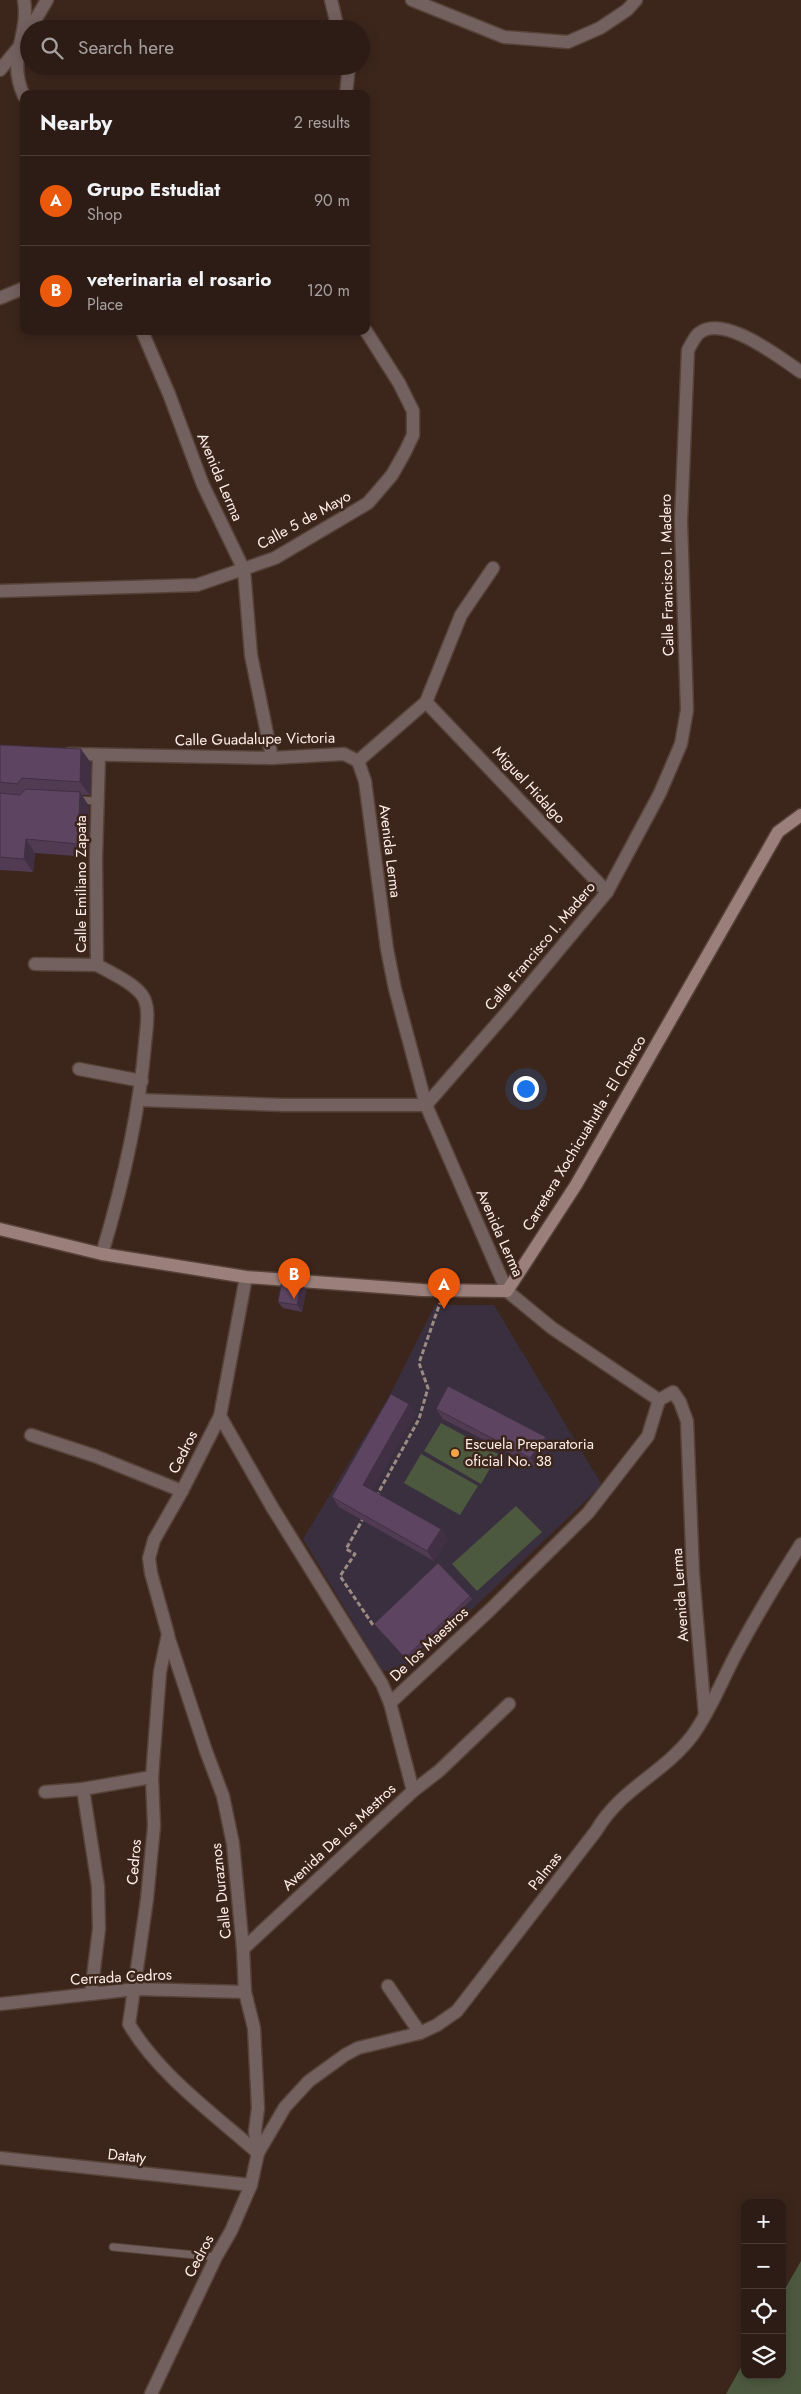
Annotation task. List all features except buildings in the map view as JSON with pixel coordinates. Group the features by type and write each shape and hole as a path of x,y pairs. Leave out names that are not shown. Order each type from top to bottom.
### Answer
{"main road":[{"name":"Carretera Xochicuahutla - El Charco","path":"507,1291 576,1185 778,832 801,815"},
{"path":"0,1229 102,1254 246,1277 444,1291 507,1291"}],"street":[{"path":"24,0 25,20"},
{"path":"35,20 47,0"},
{"path":"331,0 336,20"},
{"path":"412,0 504,36 568,42 600,28 627,10 636,0"},
{"path":"20,42 15,71 22,90"},
{"path":"0,70 19,46"},
{"path":"346,90 348,75"},
{"path":"0,298 20,290"},
{"name":"Calle Francisco I. Madero","path":"426,1105 508,1011 607,892 660,793 681,744 687,710 681,521 688,350 698,334 708,328 725,329 740,333 801,372"},
{"name":"Avenida Lerma","path":"144,335 169,394 203,485 244,570 252,655 272,758"},
{"name":"Calle 5 de Mayo","path":"0,591 197,585 275,558 368,503 392,475 413,434 413,410 399,382 369,335"},
{"path":"358,761 426,702 461,615 493,568"},
{"name":"Miguel Hidalgo","path":"426,702 607,892"},
{"name":"Calle Guadalupe Victoria","path":"60,753 100,756 272,758 344,754 358,761"},
{"name":"Calle Emiliano Zapata","path":"100,756 96,857 97,965 142,995 146,1004 147,1025 140,1100 121,1191 102,1254"},
{"name":"Avenida Lerma","path":"358,761 365,781 394,989 426,1105 507,1291 552,1328 659,1400 673,1392 680,1402 687,1421 693,1574 705,1717"},
{"path":"35,964 97,965"},
{"path":"78,1069 142,1081"},
{"path":"140,1100 284,1105 426,1105"},
{"name":"Cedros","path":"151,2394 216,2257 231,2231 251,2185 258,2153 173,2076 137,2038 129,2024 144,1930 154,1826 152,1777 160,1672 168,1634 150,1573 149,1558 154,1540 182,1491 220,1416 246,1277"},
{"name":"De los Maestros","path":"220,1416 272,1507 382,1684 390,1703 491,1609 588,1513 648,1436 659,1400"},
{"path":"31,1435 104,1459 182,1491"},
{"name":"Palmas","path":"258,2153 284,2107 309,2081 333,2062 358,2048 420,2033 438,2025 457,2011 596,1831 605,1815 621,1798 679,1752 705,1717 769,1594 801,1544"},
{"name":"Calle Duraznos","path":"168,1634 206,1751 223,1796 233,1844 244,1949 245,1992 254,2028 258,2108 255,2131 258,2153"},
{"name":"Avenida De los Mestros","path":"244,1949 413,1791 390,1703"},
{"path":"413,1791 439,1771 509,1704"},
{"path":"45,1792 82,1790 152,1777"},
{"path":"82,1790 98,1886 98,1929 91,1993"},
{"path":"388,1986 420,2033"},
{"name":"Cerrada Cedros","path":"0,2004 136,1989 245,1992"},
{"name":"Dataty","path":"0,2158 251,2185"}],"lane":[{"path":"70,799 98,801"},
{"path":"112,2246 216,2257"}],"path":[{"path":"373,1501 419,1419 428,1388 419,1363 431,1334 444,1291"},
{"path":"368,1510 346,1549 355,1554 340,1576 373,1625"}],"shaded area":[{"path":"435,1305 494,1305 602,1485 404,1675 382,1670 303,1539 391,1393"}],"green space":[{"path":"441,1423 498,1454 481,1484 424,1451"},
{"path":"421,1454 478,1486 460,1515 404,1483"},
{"path":"516,1506 542,1532 477,1591 452,1564"},
{"path":"801,2261 801,2394 726,2394 741,2367 741,2379 786,2379 786,2287"}],"place":[{"name":"veterinaria el rosario","path":"294,1299"},
{"name":"Grupo Estudiat","path":"444,1309"},
{"name":"Escuela Preparatoria oficial No. 38","path":"455,1453"}]}
